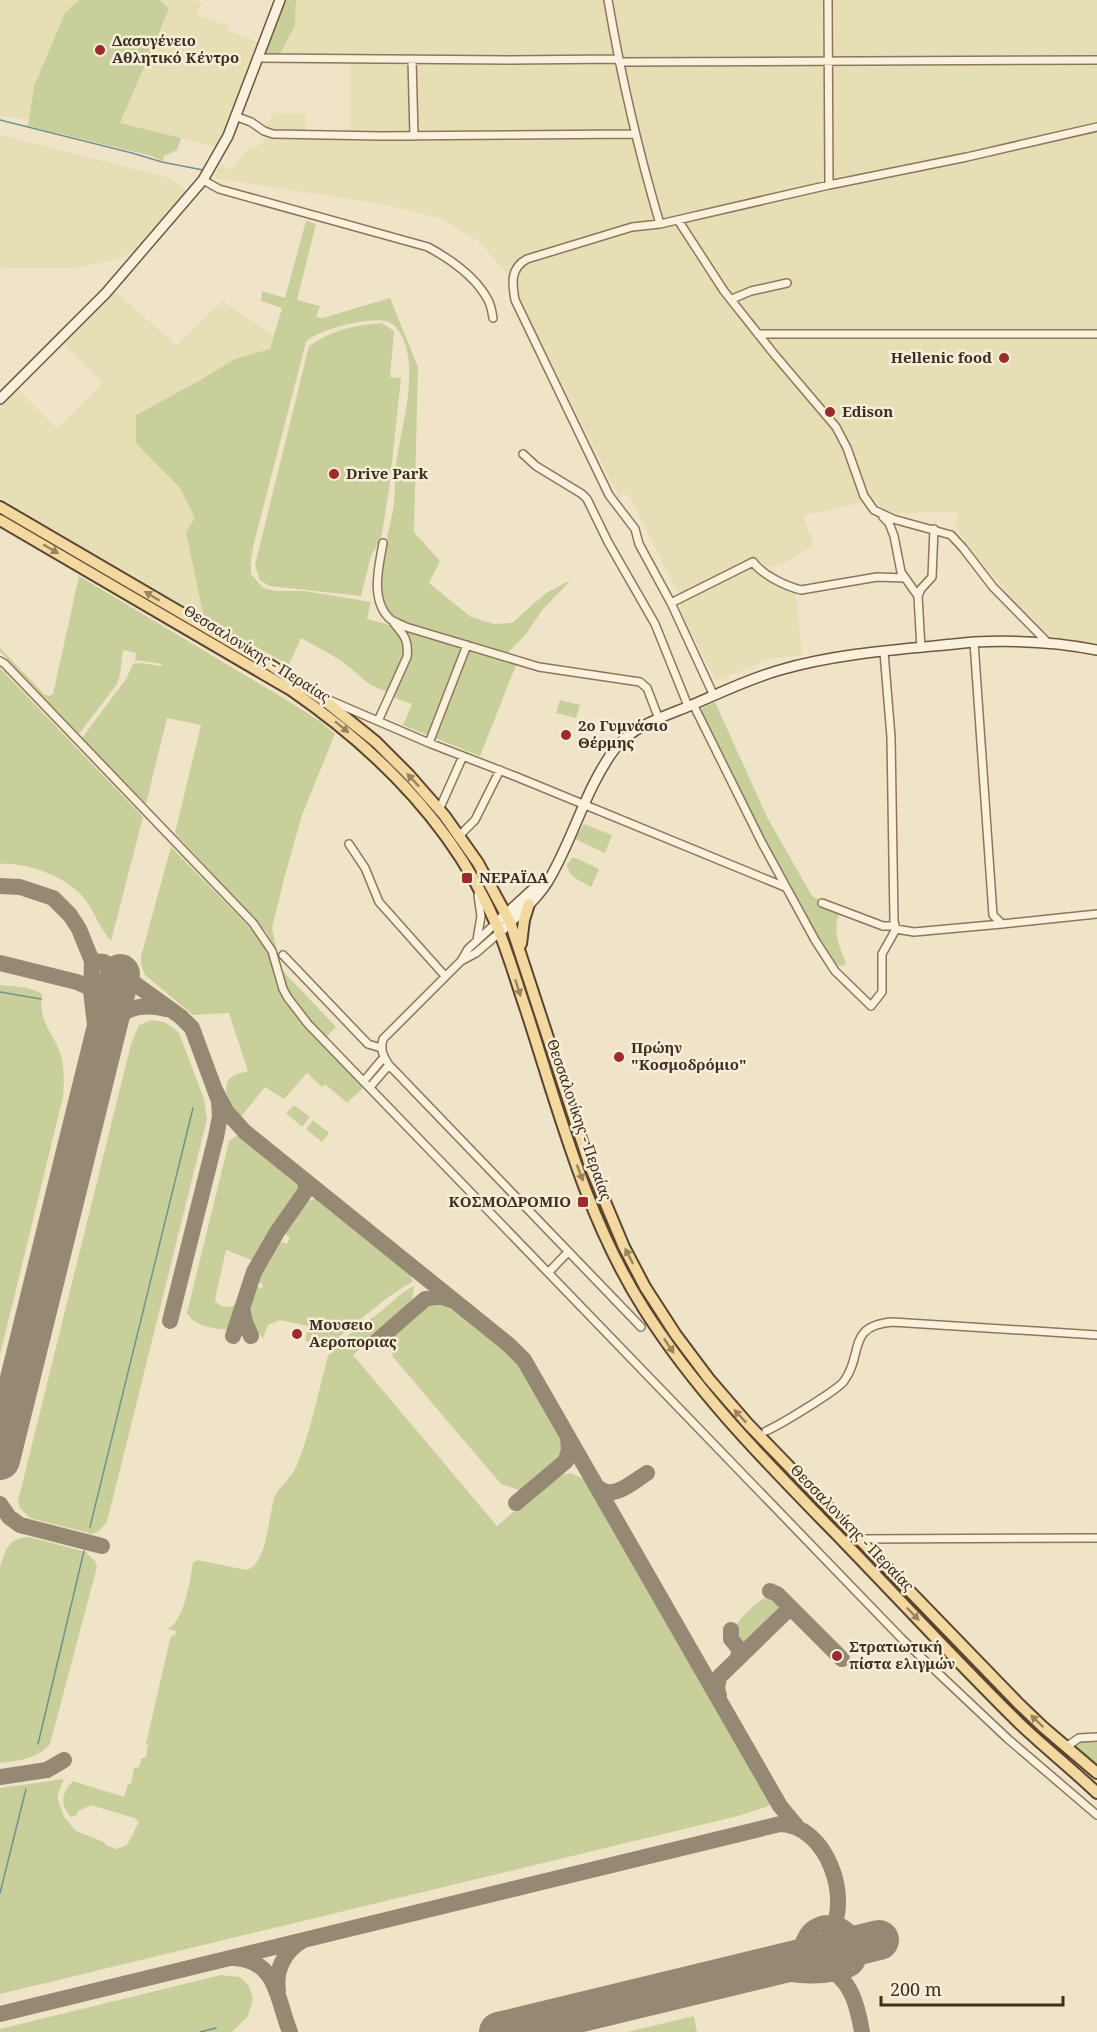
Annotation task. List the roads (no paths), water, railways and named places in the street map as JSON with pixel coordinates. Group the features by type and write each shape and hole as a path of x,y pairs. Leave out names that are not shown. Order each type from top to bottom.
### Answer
{"main road":[{"path":"0,399 106,293 203,180 228,136 280,0"},
{"name":"Θεσσαλονίκης - Περαίας","path":"0,507 316,694 371,738 440,810 478,863 508,917 594,1176 618,1234 645,1287 687,1351 721,1395 1019,1704 1097,1773"},
{"name":"Θεσσαλονίκης - Περαίας","path":"0,520 276,680 330,717 377,757 423,807 445,836 473,881 497,928 576,1165 599,1221 634,1292 675,1355 756,1451 1016,1720 1097,1793"},
{"path":"508,917 529,904 546,884 604,765 616,747 630,735 656,720 752,679 816,661 974,642 1025,640 1097,650"},
{"path":"497,928 554,870"},
{"path":"521,951 523,924 529,904"}],"street":[{"path":"608,0 635,134 660,224"},
{"path":"828,0 829,185"},
{"path":"257,58 619,61 1097,60"},
{"path":"412,59 414,136"},
{"path":"235,116 273,134 414,136 635,134"},
{"path":"712,697 671,603 639,544 635,529 609,495 515,300 513,276 520,262 632,228 660,224 1097,127"},
{"path":"203,180 219,189 428,247 442,254 478,285 489,301 493,318"},
{"path":"678,220 724,291 836,427 852,460 864,496 873,510 881,514 891,528 899,566 918,596"},
{"path":"732,298 787,283"},
{"path":"758,333 1097,334"},
{"path":"523,454 536,466 587,499 655,624 693,704 814,940 831,967 871,1006 882,992 882,954 895,928 891,737 884,652"},
{"path":"873,510 893,519 951,536 993,587 1048,643"},
{"path":"921,648 918,596 932,577 934,530"},
{"path":"378,721 407,657 409,646 404,636 383,611 378,591 383,543"},
{"path":"671,603 753,562 771,576 792,588 801,590 877,577 905,578"},
{"path":"392,621 522,663 643,683 647,688 656,720"},
{"path":"974,642 993,921"},
{"path":"429,743 467,645"},
{"path":"0,661 253,922 272,951 283,989 293,1006 364,1081 902,1639 970,1705 1097,1815"},
{"path":"316,694 429,743 786,887"},
{"path":"440,810 463,756"},
{"path":"459,836 475,820 500,770"},
{"path":"349,844 365,868 379,902 445,975"},
{"path":"473,881 478,895 481,922 477,941"},
{"path":"822,903 883,926 909,932 993,921 1002,924 1097,914"},
{"path":"461,961 468,949 497,928"},
{"path":"497,928 476,953 461,961 445,975 383,1039 381,1048 384,1058 641,1327"},
{"path":"283,955 368,1044 381,1048"},
{"path":"364,1081 384,1058"},
{"path":"370,1087 389,1065"},
{"path":"549,1272 568,1252"},
{"path":"766,1431 844,1383 859,1342 864,1332 872,1325 892,1322 1097,1335"},
{"path":"860,1539 1097,1538"},
{"path":"1066,1747 1079,1738 1097,1737"}],"waterway":[{"path":"0,120 162,162 203,170"},
{"path":"0,992 41,999"},
{"path":"90,1527 193,1108"},
{"path":"38,1744 84,1551"},
{"path":"0,1893 26,1789"},
{"path":"200,2032 216,2028"}],"place":[{"name":"Δασυγένειο Αθλητικό Κέντρο","path":"100,50"},
{"name":"Hellenic food","path":"1004,358"},
{"name":"Edison","path":"830,412"},
{"name":"Drive Park","path":"334,474"},
{"name":"2ο Γυμνάσιο Θέρμης","path":"566,735"},
{"name":"ΝΕΡΑΪΔΑ","path":"467,878"},
{"name":"Πρώην \"Κοσμοδρόμιο\"","path":"619,1057"},
{"name":"ΚΟΣΜΟΔΡΟΜΙΟ","path":"583,1202"},
{"name":"Μουσειο Αεροποριας","path":"297,1334"},
{"name":"Στρατιωτική πίστα ελιγμών","path":"837,1656"}]}
